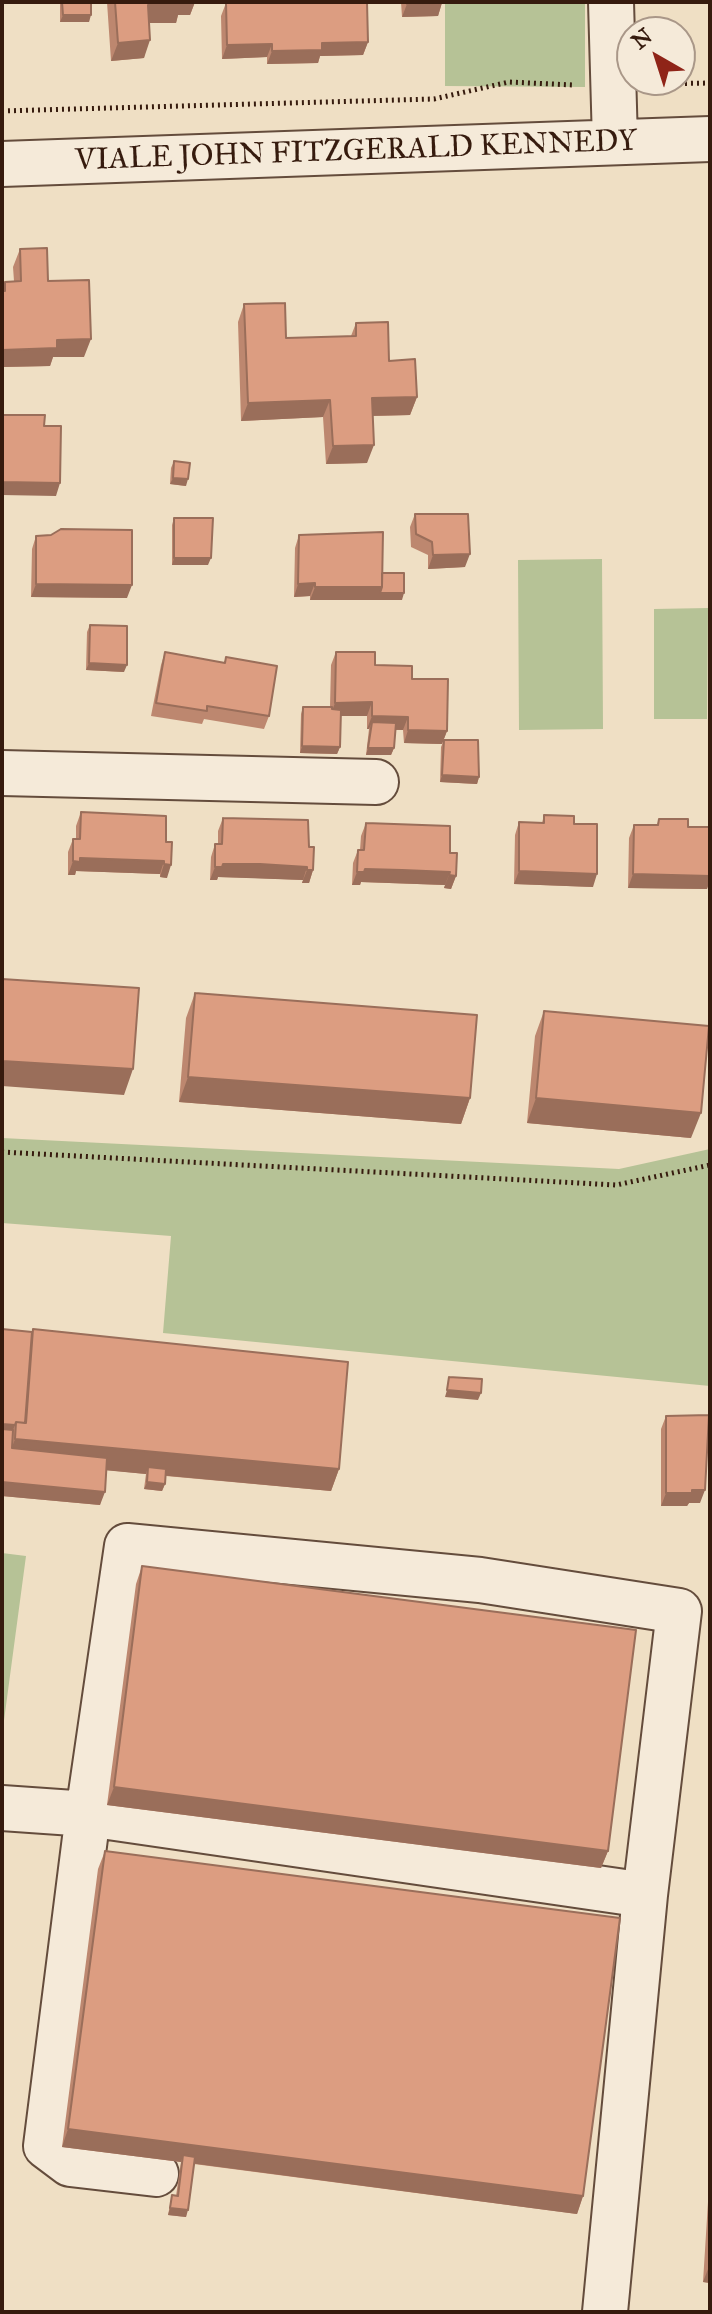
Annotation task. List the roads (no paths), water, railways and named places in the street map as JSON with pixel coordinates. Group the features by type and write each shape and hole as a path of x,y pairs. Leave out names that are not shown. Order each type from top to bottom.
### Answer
{"street":[{"path":"611,2 615,142"},
{"name":"VIALE JOHN FITZGERALD KENNEDY","path":"2,164 710,139"},
{"path":"2,773 376,782"},
{"path":"156,2174 70,2164 46,2146 88,1814 127,1546 496,1582 679,1611 645,1895 605,2312"},
{"path":"2,1808 88,1814 645,1895"}]}
